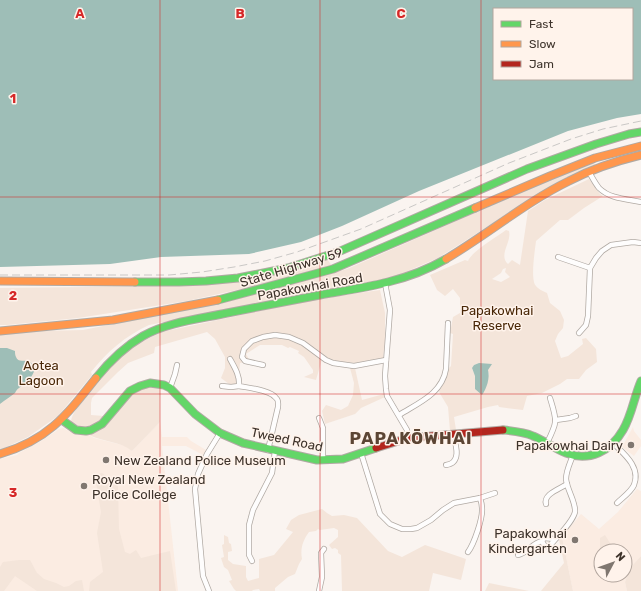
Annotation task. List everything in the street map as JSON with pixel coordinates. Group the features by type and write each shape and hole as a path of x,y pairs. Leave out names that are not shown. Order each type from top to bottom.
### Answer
{"street":[{"name":"State Highway 59","path":"0,281 206,281 238,278 288,268 338,252 527,169 596,144 641,132"},
{"name":"State Highway 59","path":"0,331 114,320 222,299 333,269 595,158 641,146"},
{"name":"Papakowhai Road","path":"0,454 13,450 49,431 62,420 113,358 134,341 150,333 169,326 190,321 365,288 409,276 444,260 553,189 570,180 605,166 641,156"},
{"path":"589,172 598,187 607,194 641,202"},
{"path":"579,333 586,325 588,316 590,268 594,261 600,253 610,246 633,242 641,243"},
{"path":"558,256 590,268"},
{"path":"385,283 390,310 386,360 387,396 407,430 408,438"},
{"path":"399,415 432,395 441,384 446,369 448,323"},
{"path":"263,366 246,361 242,357 244,349 256,339 275,336 289,337 303,343 326,360 333,363 354,366 386,360"},
{"path":"230,359 240,380 240,386"},
{"path":"62,420 70,427 77,430 86,432 97,428 130,391 136,387 155,383 170,388 176,374 177,365"},
{"name":"Tweed Road","path":"170,388 195,414 220,433 244,443 316,460 343,459 408,438 500,430 512,430 527,434 572,455 584,456 599,453 613,443 622,432 628,420 641,380"},
{"path":"222,386 240,386 269,393 276,397 278,401 272,450 272,474 253,510 249,525 249,555 252,561"},
{"path":"547,443 555,427 556,420 550,398"},
{"path":"556,420 576,416"},
{"path":"319,418 323,428 323,460"},
{"path":"208,591 203,576 195,489 198,474 207,454 220,433"},
{"path":"446,466 451,465 456,459 457,451 453,434"},
{"path":"613,443 631,462 635,478 634,485 617,503"},
{"path":"361,454 380,514 390,524 402,529 417,528 431,520 454,503 480,498 495,493"},
{"path":"542,541 544,545 548,547 570,522 574,514 575,508 567,484 566,474 572,455"},
{"path":"546,504 546,498 549,495 567,484"},
{"path":"468,552 472,548 482,518 480,498"},
{"path":"518,555 526,552 544,538 555,539"},
{"path":"319,591 322,577 321,553 324,548"}],"shaded area":[{"name":"Royal New Zealand Police College","path":"160,422 162,437 187,437 206,450 203,455 186,446 162,446 178,591 0,591 0,459 17,455 63,428 77,435 89,435 94,438 126,446 132,451"},
{"path":"633,427 634,431 641,440 641,446 634,456 622,447"},
{"path":"637,489 641,491 641,556 633,565 633,543 593,543 593,583 625,583 627,591 573,591 562,537 581,514 599,529 618,512"}],"green space":[{"path":"593,161 596,166 542,192 438,258 394,277 149,325 124,340 104,357 91,372 92,375 58,416 28,437 0,450 0,332 83,330 234,300 347,269"},
{"name":"Papakowhai Reserve","path":"589,179 603,196 568,220 560,220 536,241 533,271 534,283 539,289 547,293 550,303 560,311 564,320 563,328 555,341 561,358 568,356 583,344 582,339 586,338 596,349 597,362 586,370 579,379 567,379 542,393 527,396 523,410 499,407 498,405 488,407 454,417 456,430 450,431 448,407 439,392 451,366 453,334 450,333 453,317 460,313 460,298 453,289 445,296 437,290 430,275 465,260 468,261 474,253 506,230 509,231 509,240 504,257 505,260 508,264 512,260 520,265 528,211 545,200","holes":["506,268 505,272 510,277 501,282 492,279","479,363 489,373 487,379 488,382 475,389 475,375 472,369 474,365"]},
{"path":"327,259 333,267 187,301 78,318 0,325 0,288 175,286 240,282"},
{"path":"380,290 385,313 385,341 383,358 355,363 333,362 323,356 316,380 304,377 313,373 313,370 304,357 298,353 299,351 282,345 260,345 246,354 250,361 240,363 238,385 229,384 221,378 225,368 225,357 215,339 207,332 155,347 154,353 128,363 92,398 91,415 104,416 95,424 85,428 75,426 71,421 76,410 110,368 129,350 153,336 166,331 273,308"},
{"path":"350,368 355,368 362,400 384,394 385,397 361,408 355,414 325,424 322,411 326,405 341,410 348,406 353,395 354,383"},
{"path":"145,387 160,387 160,422 132,451 117,443 89,435 106,426 130,396"},
{"path":"102,473 118,486 119,529 125,552 130,554 136,550 141,558 170,551 176,591 89,591 90,582 103,572 97,533 101,512 96,482 91,476"},
{"path":"322,509 332,516 344,515 357,518 388,551 402,557 425,545 466,559 461,580 433,573 429,591 342,591 341,555 338,553 338,550 335,548 332,549 329,545 338,537 338,530 334,528 318,529 316,531 309,532 302,545 302,559 295,574 288,577 275,588 275,591 260,591 259,589 252,591 236,591 234,589 229,581 232,580 228,570 224,567 221,558 224,557 222,545 224,544 224,535 228,537 229,543 231,544 232,551 228,552 228,560 233,564 246,566 246,577 248,581 259,578 259,559 274,555 293,532 286,529 291,520 299,515"},
{"path":"605,535 610,543 600,543 600,538"},
{"path":"562,537 573,591 541,591 564,563 559,540"},
{"path":"641,556 641,591 627,591 625,583 633,583 633,565"},
{"path":"30,560 37,573 44,579 64,587 69,586 76,581 82,580 84,591 37,591 15,576 4,591 0,591 0,567 3,562"},
{"path":"489,583 529,591 485,591"}],"water":[{"path":"0,0 641,0 641,114 617,118 568,131 419,191 342,226 301,242 249,254 161,257 110,264 0,267"},
{"name":"Aotea Lagoon","path":"0,348 7,348 15,351 15,356 18,360 30,362 33,365 34,372 29,380 0,404"},
{"path":"479,363 492,364 488,370 488,383 482,395 475,389 475,376 472,368 474,365"}],"railway":[{"path":"0,275 169,275 202,272 265,261 297,252 361,229 509,163 571,139 603,129 641,121"}],"traffic: fast":[{"path":"135,282 206,281 238,278 288,268 338,252 527,169 596,144 641,132"},
{"path":"218,300 333,269 475,208"},
{"path":"96,378 129,345 143,336 163,327 195,319 379,284 417,273 446,259"},
{"path":"503,430 530,435 566,453 583,456 599,453 612,444 623,430 629,418 641,381"},
{"path":"62,420 76,430 91,430 102,424 130,391 150,383 164,385 170,388 195,414 220,433 243,443 317,460 343,459 376,448"}],"traffic: slow":[{"path":"475,208 595,158 641,146"},
{"path":"446,259 553,189 595,169 641,155"},
{"path":"0,281 135,282"},
{"path":"0,331 113,320 218,300"},
{"path":"0,454 31,442 44,434 65,415 96,378"}],"traffic: jam":[{"path":"376,448 408,438 503,430"}],"place":[{"name":"Papakowhai Dairy","path":"631,445"},
{"name":"New Zealand Police Museum","path":"106,460"},
{"name":"Royal New Zealand Police College","path":"84,486"},
{"name":"Papakowhai Kindergarten","path":"575,540"}],"district":[{"name":"PAPAKŌWHAI","path":"411,438"}]}
